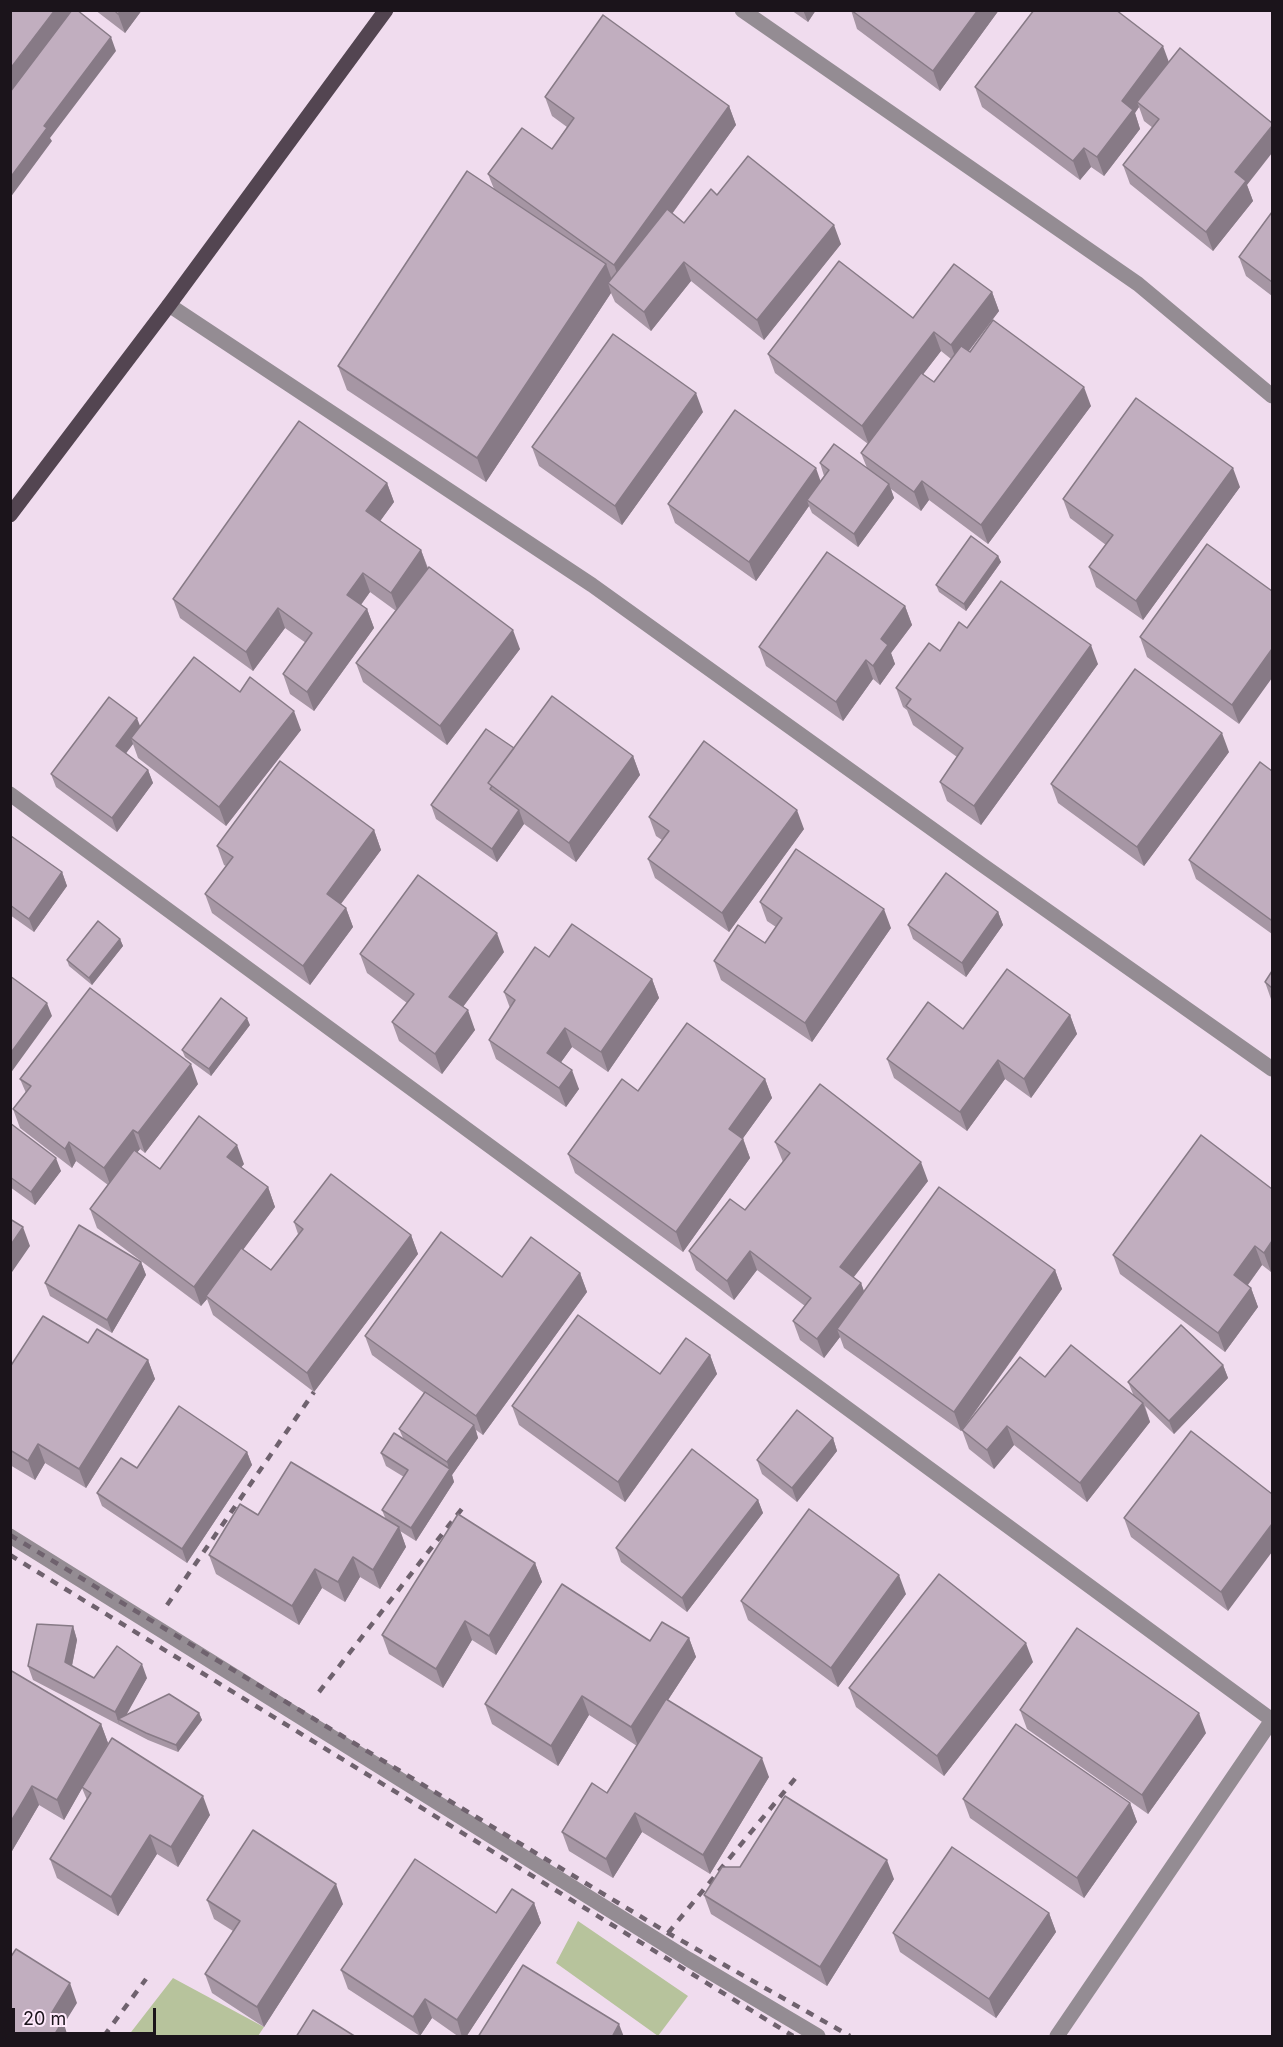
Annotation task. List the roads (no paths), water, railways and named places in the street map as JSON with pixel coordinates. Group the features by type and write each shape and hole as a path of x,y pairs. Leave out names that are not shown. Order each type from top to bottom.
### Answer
{"main road":[{"path":"10,515 169,305 386,10"}],"street":[{"path":"742,10 1138,284 1272,396"},
{"path":"169,305 592,585 1272,1070"},
{"path":"10,794 1272,1720 1057,2037"},
{"path":"10,1536 688,1959 818,2037"}],"railway":[{"path":"167,1605 314,1392"},
{"path":"319,1692 464,1506"},
{"path":"10,1535 668,1933 850,2036"},
{"path":"10,1555 793,2036"},
{"path":"668,1933 798,1775"},
{"path":"104,2036 146,1979"}]}
